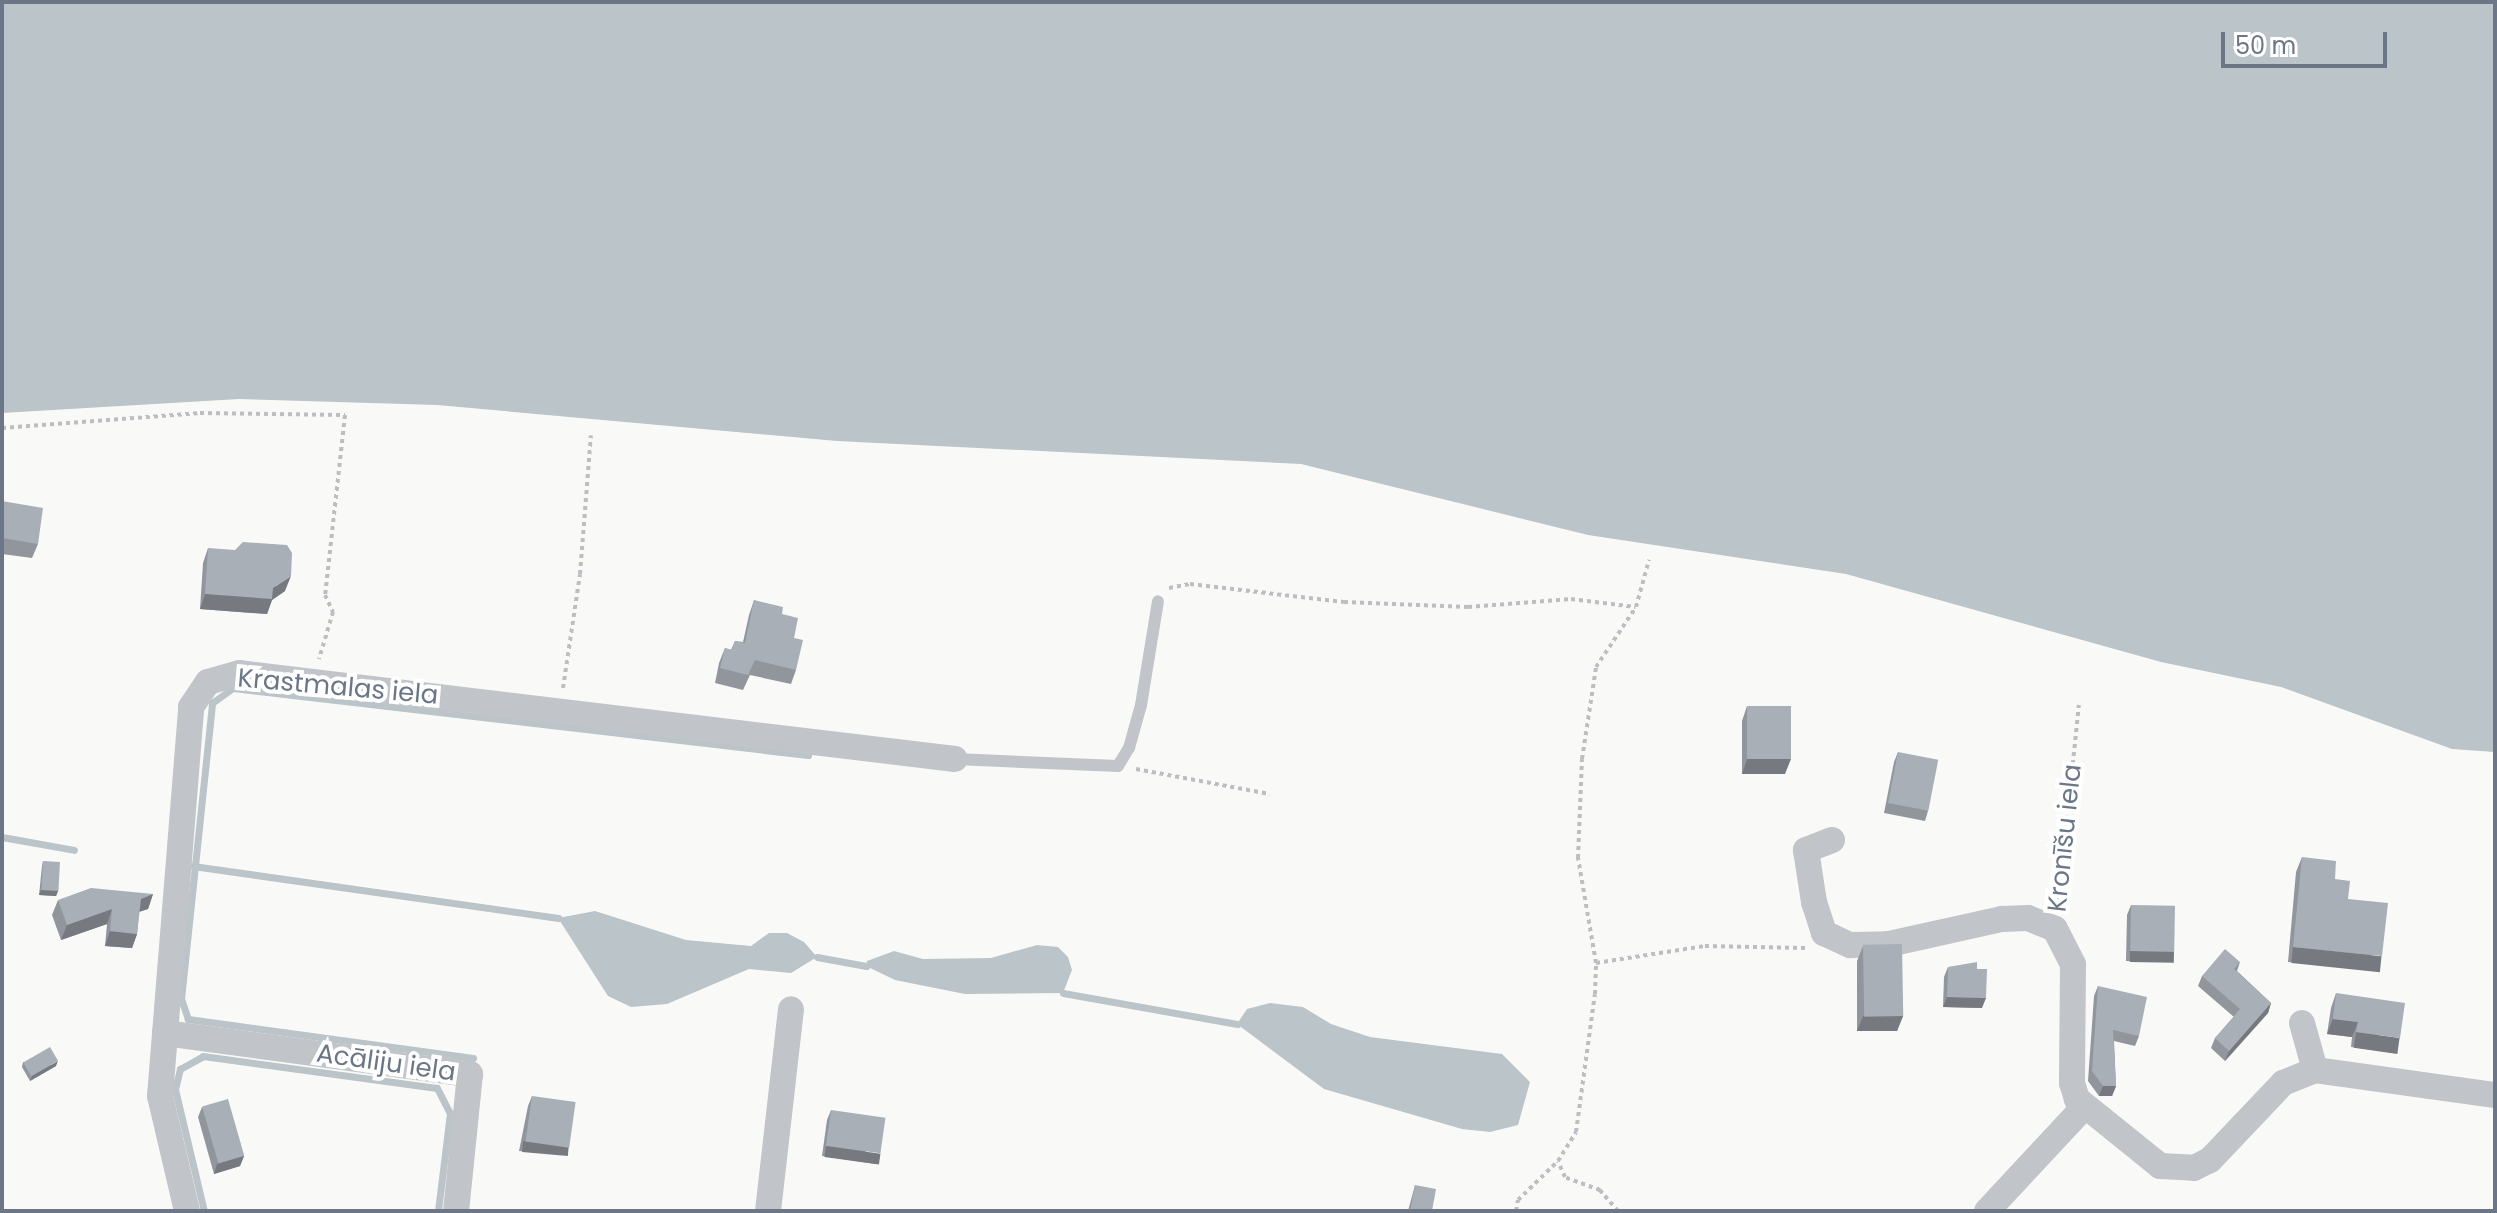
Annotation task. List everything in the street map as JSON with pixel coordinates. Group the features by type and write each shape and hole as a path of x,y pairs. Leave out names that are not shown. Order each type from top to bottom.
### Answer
{"street":[{"name":"Krastmalas iela","path":"187,1211 160,1096 191,707 208,682 239,673 955,759"},
{"path":"1832,840 1806,850 1824,933 1863,944 1889,944 2002,919 2028,918 2055,929"},
{"name":"Kronīšu iela","path":"2055,929 2073,964 2072,1083 2084,1107"},
{"path":"768,1211 791,1009"},
{"path":"2302,1023 2315,1070"},
{"name":"Acāliju iela","path":"165,1033 470,1074 456,1211"},
{"path":"1987,1211 2084,1107 2160,1166 2194,1168 2210,1160 2283,1083 2315,1070 2495,1095"}],"lane":[{"path":"955,759 1118,766 1129,748 1141,705 1158,601"}],"path":[{"path":"2,428 200,413 345,415 325,595 333,612 329,635 321,645 317,682"},
{"path":"559,710 580,574 591,435"},
{"path":"1516,1211 1518,1200 1558,1161 1576,1132 1581,1108 1596,963 1578,858 1582,759 1596,667 1636,607 1649,560"},
{"path":"1158,601 1163,591 1190,584 1344,602 1468,607 1571,599 1636,607"},
{"name":"Kronīšu iela","path":"2055,929 2079,705"},
{"path":"1118,766 1270,794"},
{"path":"1596,963 1705,946 1804,951 1824,933"},
{"path":"1558,1161 1565,1177 1600,1190 1618,1211"}],"shaded area":[{"path":"2,2 2495,2 2495,752 2452,749 2281,687 2161,662 1846,574 1588,535 1301,464 837,441 437,405 239,399 2,413"},
{"path":"595,911 686,940 751,946 769,933 787,933 804,942 817,957 791,973 749,969 667,1004 631,1007 608,996 558,918"},
{"path":"1037,945 1058,947 1068,957 1072,970 1063,993 965,994 895,980 866,966 867,961 894,951 923,959 991,958"},
{"path":"1270,1003 1303,1007 1331,1024 1370,1037 1502,1054 1530,1082 1518,1125 1490,1132 1462,1129 1324,1089 1237,1024 1247,1009"}],"building":[{"path":"2,501 43,508 38,544 2,538"},
{"path":"243,542 287,545 292,553 291,576 273,588 272,599 205,594 208,548 235,550"},
{"path":"754,600 783,607 782,614 798,618 794,638 803,640 796,670 755,660 748,675 720,668 725,648 732,650 735,641 745,643"},
{"path":"1747,706 1791,706 1791,759 1747,759"},
{"path":"1898,752 1938,760 1928,811 1888,803"},
{"path":"2302,857 2336,861 2335,879 2350,881 2348,899 2388,903 2382,956 2293,947"},
{"path":"43,861 60,862 58,891 41,890"},
{"path":"91,888 153,894 141,899 137,934 110,931 112,909 67,925 58,900"},
{"path":"2131,905 2175,906 2174,952 2130,951"},
{"path":"1902,944 1903,1016 1864,1017 1863,945"},
{"path":"2225,949 2240,962 2234,969 2271,1003 2229,1051 2215,1038 2240,1009 2202,976"},
{"path":"1977,962 1977,969 1987,969 1986,998 1947,997 1948,967"},
{"path":"2098,986 2147,997 2139,1036 2113,1030 2116,1086 2103,1086 2092,1071"},
{"path":"2336,993 2405,1003 2400,1038 2356,1032 2358,1022 2333,1019"},
{"path":"50,1047 58,1061 31,1076 23,1062"},
{"path":"532,1096 576,1102 569,1148 526,1142"},
{"path":"228,1099 244,1156 218,1163 202,1106"},
{"path":"831,1110 885,1118 880,1153 826,1146"},
{"path":"1415,1185 1436,1189 1432,1211 1410,1211"}],"waterway":[{"path":"473,1058 188,1019 181,999 212,703 233,688 808,755"},
{"path":"2,837 74,850"},
{"path":"193,866 558,918"},
{"path":"817,957 866,966"},
{"path":"1063,993 1237,1024"},
{"path":"204,1211 175,1089 180,1069 203,1056 437,1088 450,1113 438,1211"}]}
